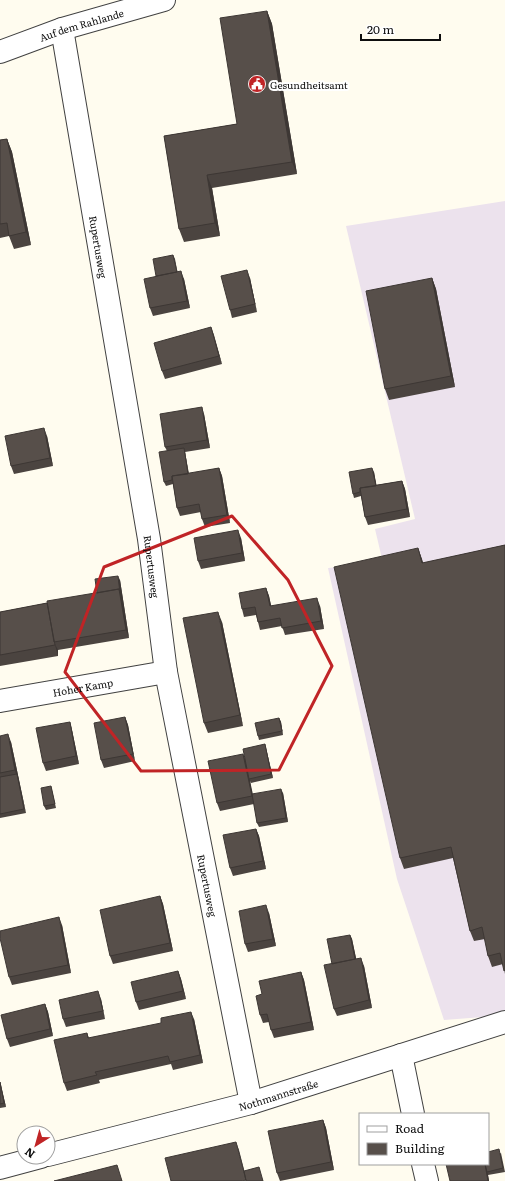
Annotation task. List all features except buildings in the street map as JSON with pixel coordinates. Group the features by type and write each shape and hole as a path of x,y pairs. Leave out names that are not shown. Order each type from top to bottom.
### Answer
{"street":[{"name":"Auf dem Rahlande","path":"0,52 62,29 164,0"},
{"name":"Rupertusweg","path":"62,29 149,539 166,672 251,1103"},
{"name":"Hoher Kamp","path":"0,701 166,672"},
{"name":"Nothmannstraße","path":"56,1153 251,1103 505,1022"},
{"path":"401,1055 413,1113"},
{"path":"0,1168 16,1164"},
{"path":"423,1165 427,1181"}],"highlighted area":[{"path":"232,516 288,580 332,666 279,770 141,771 65,672 104,567"}],"shaded area":[{"path":"505,201 505,1010 483,1017 444,1020 397,879 328,568 383,563 375,529 415,519 346,226"}],"place":[{"name":"Gesundheitsamt","path":"257,84"}]}
